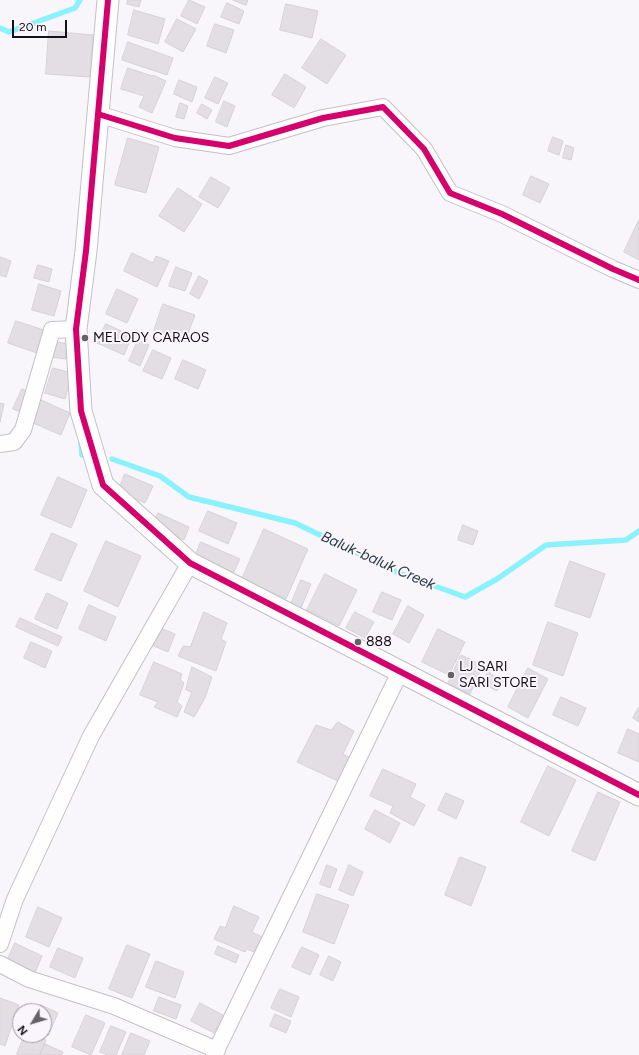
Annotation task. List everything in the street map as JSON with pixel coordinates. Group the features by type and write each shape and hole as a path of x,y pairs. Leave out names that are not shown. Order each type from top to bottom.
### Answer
{"street":[{"path":"108,0 86,251 76,329 81,411 103,485 190,563 639,795"},
{"path":"98,114 175,138 229,146 323,118 383,107 424,149 450,193 502,214 613,269 639,280"},
{"path":"0,444 14,442 23,430 52,330 76,329"},
{"path":"0,944 15,900 91,736 190,563"},
{"path":"0,964 29,979 114,1006 215,1052 400,672"}],"building":[{"path":"128,0 141,0 139,7 127,4"},
{"path":"189,0 205,7 197,24 181,16"},
{"path":"233,0 248,0 246,5"},
{"path":"227,3 244,11 239,24 221,17"},
{"path":"286,4 318,11 312,38 280,30"},
{"path":"134,10 165,19 158,44 128,35"},
{"path":"177,19 196,29 183,52 165,42"},
{"path":"215,24 234,30 226,53 207,46"},
{"path":"49,31 93,35 90,77 46,74"},
{"path":"321,39 346,55 327,84 302,68"},
{"path":"128,42 173,58 167,75 122,60"},
{"path":"128,68 152,76 153,75 166,81 152,113 139,107 144,96 121,89"},
{"path":"285,74 306,87 294,108 272,95"},
{"path":"215,77 228,83 218,104 205,98"},
{"path":"179,80 197,87 192,102 174,94"},
{"path":"224,101 235,106 227,127 216,122"},
{"path":"180,103 188,106 184,119 176,117"},
{"path":"202,104 212,110 207,119 197,113"},
{"path":"553,137 563,141 559,155 548,151"},
{"path":"128,138 159,147 146,193 115,185"},
{"path":"566,145 574,148 571,160 563,158"},
{"path":"531,176 549,184 540,203 523,195"},
{"path":"211,177 230,188 218,208 199,197"},
{"path":"178,188 202,204 184,232 159,216"},
{"path":"639,220 639,260 624,252"},
{"path":"132,253 153,263 156,256 169,261 157,287 124,271"},
{"path":"0,257 11,261 6,277 0,275"},
{"path":"38,265 52,269 49,282 34,278"},
{"path":"176,267 192,273 185,291 169,286"},
{"path":"199,276 208,281 199,299 190,294"},
{"path":"39,284 61,291 54,316 32,310"},
{"path":"117,289 138,299 127,323 106,314"},
{"path":"163,304 195,315 185,342 154,331"},
{"path":"16,321 47,331 40,354 8,343"},
{"path":"106,324 132,336 124,355 97,343"},
{"path":"138,340 149,345 140,366 129,361"},
{"path":"52,341 68,344 66,359 50,357"},
{"path":"153,350 171,358 162,379 143,371"},
{"path":"183,360 206,370 198,389 175,379"},
{"path":"53,368 72,373 65,399 45,393"},
{"path":"22,389 31,393 23,413 13,409"},
{"path":"41,400 70,413 61,435 31,422"},
{"path":"0,403 4,404 0,422"},
{"path":"125,474 153,486 145,503 118,491"},
{"path":"58,477 87,490 71,528 41,515"},
{"path":"208,511 237,523 228,544 199,531"},
{"path":"158,513 189,527 184,540 153,526"},
{"path":"463,525 478,531 473,545 458,540"},
{"path":"264,529 308,549 286,599 242,579"},
{"path":"52,533 77,544 61,581 35,570"},
{"path":"106,541 141,556 118,607 84,591"},
{"path":"201,542 240,559 232,576 194,559"},
{"path":"570,561 605,574 590,618 555,606"},
{"path":"325,574 357,590 339,626 307,610"},
{"path":"301,580 311,584 301,608 291,604"},
{"path":"382,592 401,600 392,620 373,612"},
{"path":"47,593 68,603 57,629 35,619"},
{"path":"89,605 116,617 106,641 79,629"},
{"path":"408,606 424,615 409,643 393,634"},
{"path":"204,612 227,623 221,639 226,642 216,671 178,656 183,646 190,647"},
{"path":"355,612 374,622 365,638 346,628"},
{"path":"20,618 62,637 58,646 16,627"},
{"path":"548,622 578,633 563,676 533,665"},
{"path":"156,626 175,634 168,652 149,644"},
{"path":"438,629 465,642 449,675 422,662"},
{"path":"31,642 52,651 45,668 24,658"},
{"path":"461,655 483,665 470,694 448,684"},
{"path":"154,662 182,674 180,680 184,683 177,702 182,706 177,717 154,707 158,702 140,695"},
{"path":"192,667 212,677 205,698 194,717 184,712 192,692 186,690"},
{"path":"528,668 548,679 528,718 508,707"},
{"path":"488,672 503,681 497,691 482,683"},
{"path":"561,697 586,708 578,726 553,715"},
{"path":"639,707 639,722 633,718"},
{"path":"338,722 354,731 343,754 352,759 340,782 297,762 316,725 331,730"},
{"path":"628,729 639,734 639,762 618,753"},
{"path":"548,766 576,780 549,836 521,822"},
{"path":"383,769 416,784 410,797 425,805 414,826 390,813 393,806 370,796"},
{"path":"598,792 620,802 595,861 572,851"},
{"path":"446,793 464,801 456,819 438,810"},
{"path":"375,810 400,823 390,843 365,829"},
{"path":"460,857 486,867 471,906 445,895"},
{"path":"327,865 337,869 330,888 320,884"},
{"path":"349,865 363,872 353,896 339,890"},
{"path":"317,894 349,905 334,944 303,932"},
{"path":"234,906 259,917 252,932 264,938 256,953 247,949 245,952 214,939 220,926 225,928"},
{"path":"38,907 62,918 49,947 26,937"},
{"path":"15,943 42,956 35,973 7,961"},
{"path":"127,945 150,954 132,998 109,989"},
{"path":"218,946 239,955 236,963 215,954"},
{"path":"302,947 319,955 310,975 292,967"},
{"path":"58,948 83,958 75,978 50,967"},
{"path":"329,956 341,962 333,981 320,975"},
{"path":"156,961 184,972 175,998 146,987"},
{"path":"280,989 299,997 291,1017 271,1008"},
{"path":"159,997 181,1005 176,1019 154,1011"},
{"path":"0,998 14,1003 12,1003 12,1026 5,1046 0,1044"},
{"path":"200,1003 223,1015 214,1033 191,1021"},
{"path":"52,1010 58,1013 52,1027"},
{"path":"275,1014 291,1021 286,1033 270,1026"},
{"path":"86,1015 105,1023 91,1055 72,1047"},
{"path":"111,1026 126,1032 116,1055 108,1055 100,1052"},
{"path":"131,1033 150,1041 144,1055 122,1055"},
{"path":"22,1043 45,1043 40,1055 17,1054"},
{"path":"45,1044 63,1052 62,1055 40,1055"}],"waterway":[{"path":"0,28 9,32 75,8 80,0"},
{"path":"81,443 82,455"},
{"name":"Baluk-baluk Creek","path":"112,459 160,476 189,497 295,523 399,573 465,597 497,579 546,545 626,540 639,531"}],"cycle path":[{"path":"108,0 86,251 76,329 81,411 103,485 190,563 639,795"},
{"path":"98,114 175,138 229,146 323,118 383,107 424,149 450,193 502,214 613,269 639,280"}],"place":[{"name":"MELODY CARAOS","path":"85,338"},
{"name":"888","path":"358,642"},
{"name":"LJ SARI SARI STORE","path":"451,675"}]}
